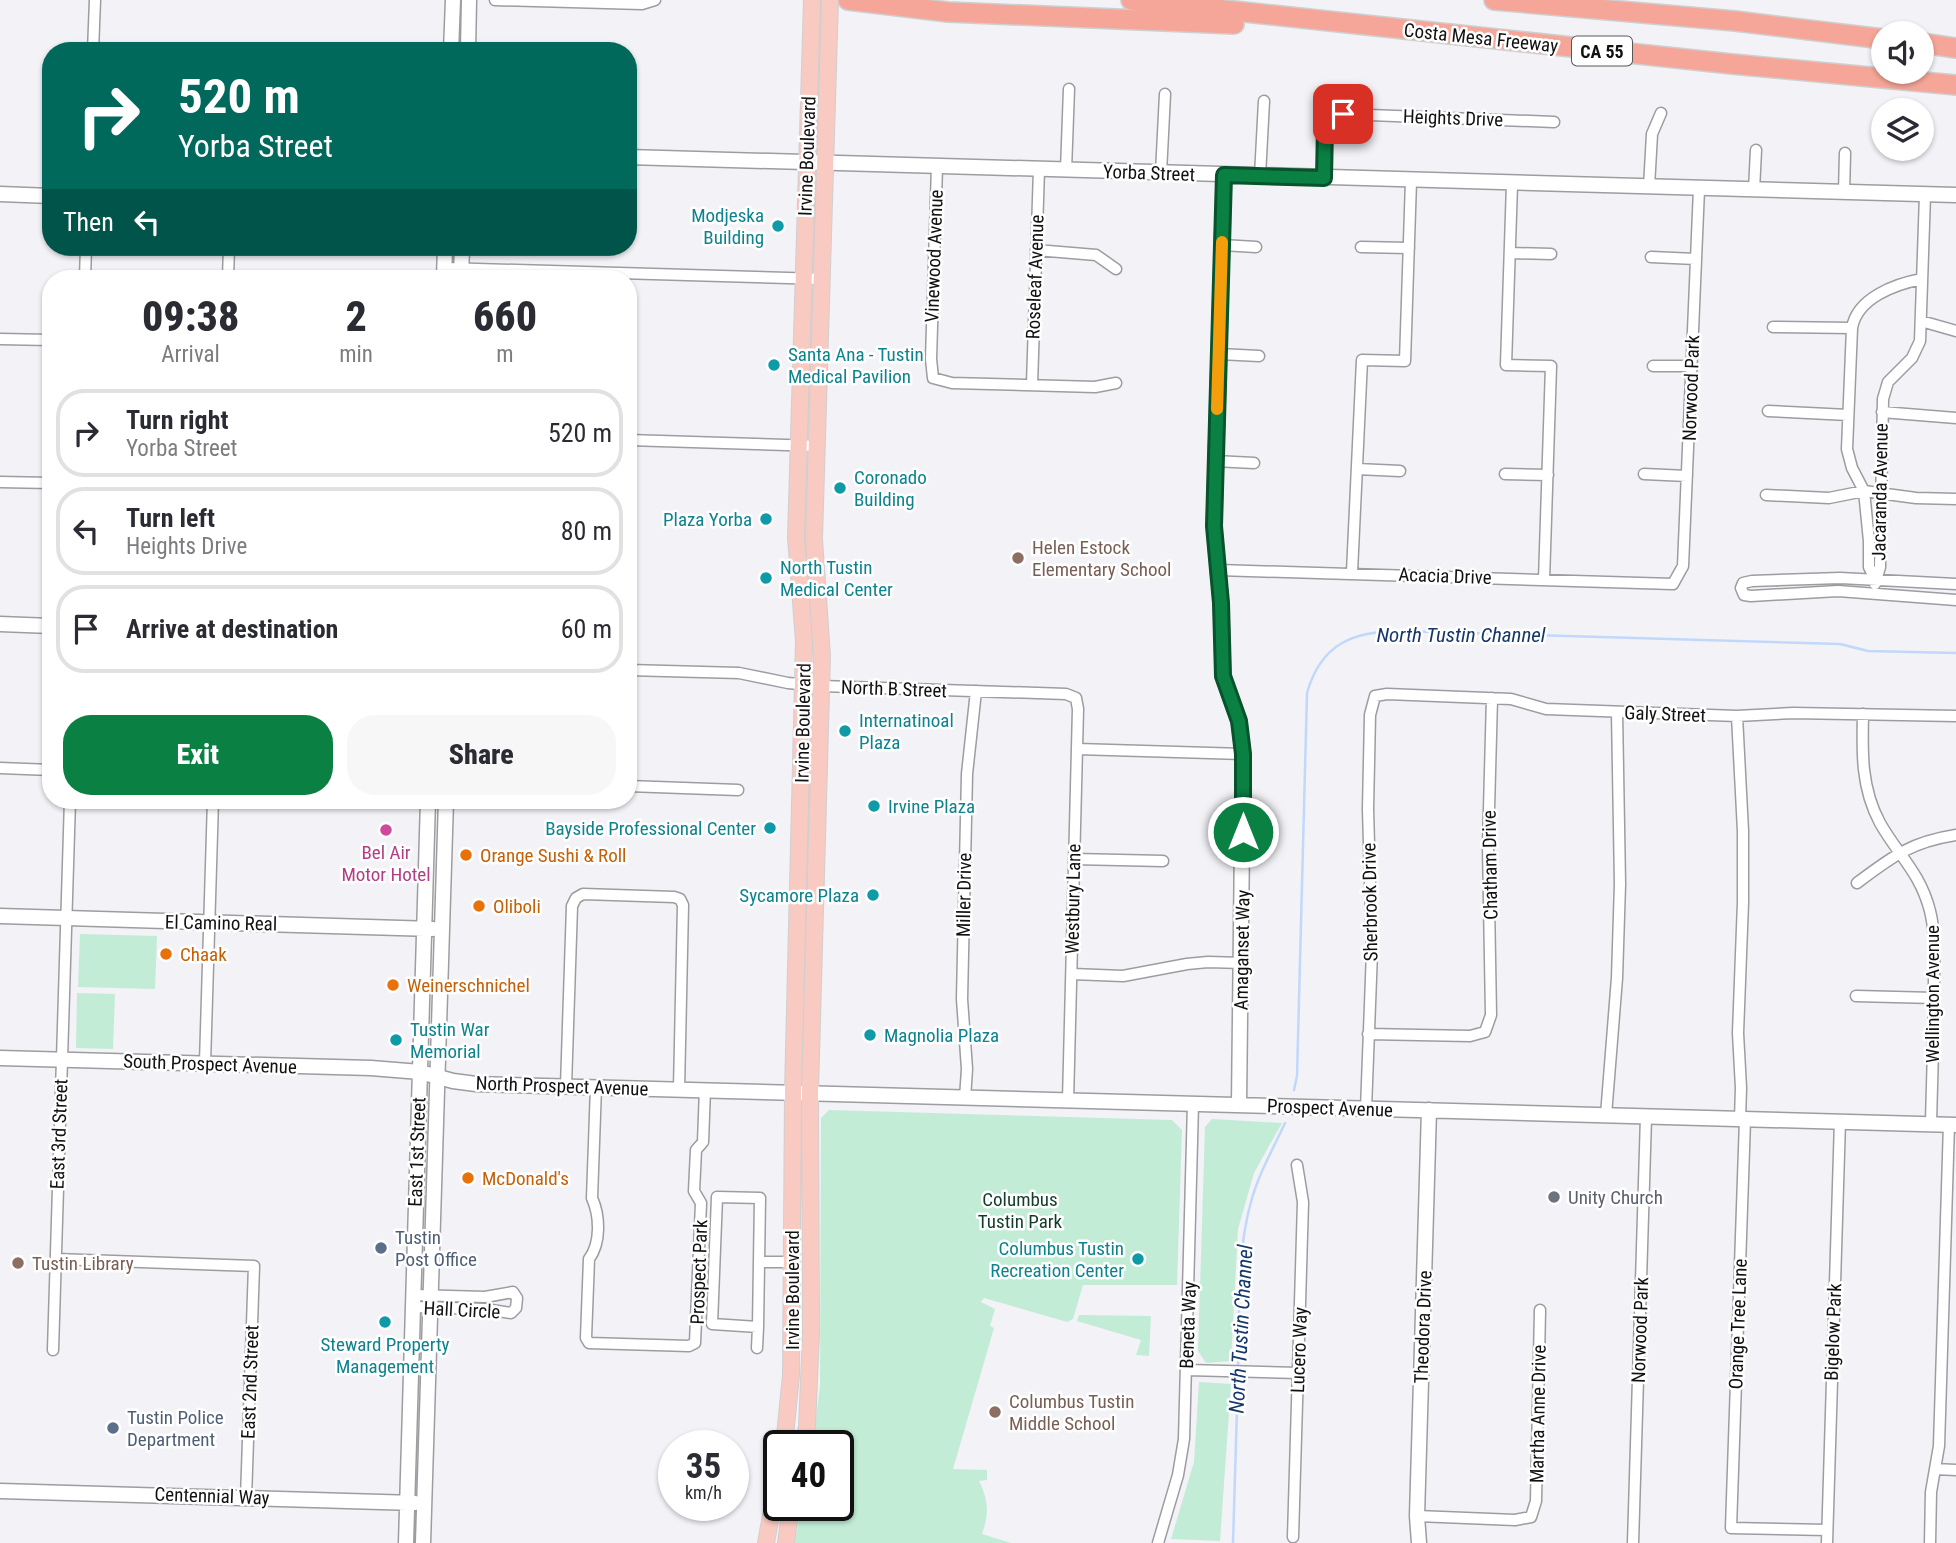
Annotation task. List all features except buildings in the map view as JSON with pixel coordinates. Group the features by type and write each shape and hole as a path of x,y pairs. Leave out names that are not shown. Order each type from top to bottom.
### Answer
{"highway":[{"path":"848,0 973,13 1276,26 1365,26"},
{"name":"Costa Mesa Freeway","path":"1131,0 1956,85"},
{"name":"Costa Mesa Freeway","path":"1494,0 1735,21 1871,38"},
{"path":"1934,45 1956,48"}],"main road":[{"path":"451,42 453,0"},
{"path":"468,42 469,0"},
{"name":"Irvine Boulevard","path":"786,1430 791,1361 793,1091 804,685 803,620 796,537 812,0"},
{"name":"Irvine Boulevard","path":"805,1430 809,1388 810,1092 822,634 814,539 830,0"},
{"name":"Yorba Street","path":"637,157 1956,195"},
{"name":"Amaganset Way","path":"1224,175 1214,526 1223,676 1239,721 1243,754 1239,1105"},
{"path":"0,194 42,195"},
{"path":"0,624 42,626"},
{"name":"East 1st Street","path":"406,1543 428,809"},
{"name":"East 1st Street","path":"423,1543 446,809"},
{"path":"800,843 817,844"},
{"name":"El Camino Real","path":"0,916 442,929"},
{"name":"South Prospect Avenue","path":"0,1058 371,1068 420,1072"},
{"name":"North Prospect Avenue","path":"420,1072 476,1084 705,1089"},
{"name":"Prospect Avenue","path":"705,1089 1953,1124"},
{"name":"Theodora Drive","path":"1419,1543 1417,1516 1429,1111"},
{"path":"792,1262 799,1262 803,1266 804,1277 810,1287"},
{"path":"791,1361 797,1361 803,1367 804,1381 809,1388"},
{"name":"Centennial Way","path":"0,1490 424,1504"},
{"path":"766,1543 770,1521"},
{"path":"786,1543 789,1521"}],"street":[{"path":"93,42 95,0"},
{"path":"495,0 642,4 655,0"},
{"path":"1066,170 1069,89"},
{"path":"1161,173 1164,94"},
{"path":"1260,176 1264,101"},
{"path":"1649,187 1652,134 1661,113"},
{"name":"Heights Drive","path":"1324,178 1325,126 1333,117 1343,114 1554,122"},
{"path":"1754,190 1756,150"},
{"path":"1844,192 1845,153"},
{"name":"Vinewood Avenue","path":"937,166 931,372 933,378 941,382 1032,385"},
{"name":"Roseleaf Avenue","path":"1032,385 1039,169"},
{"path":"1352,572 1362,360 1405,361 1411,181"},
{"path":"1512,184 1506,365 1551,366 1544,580"},
{"name":"Norwood Park","path":"1673,584 1683,566 1699,189"},
{"name":"Jacaranda Avenue","path":"1875,579 1880,567 1883,399 1888,382 1912,358 1920,341 1925,195"},
{"path":"1222,245 1256,247"},
{"path":"1361,247 1409,248"},
{"path":"1036,250 1096,255 1116,269"},
{"path":"1510,253 1552,254"},
{"path":"1651,257 1696,259"},
{"path":"637,276 822,279"},
{"path":"1773,327 1852,328 1857,312 1866,303 1906,282 1922,279"},
{"path":"1921,321 1956,331"},
{"name":"Jacaranda Avenue","path":"1852,328 1848,458 1864,491 1869,567 1875,579"},
{"path":"0,339 42,340"},
{"path":"1219,354 1259,355"},
{"path":"1653,366 1692,366"},
{"path":"1032,385 1095,387 1116,383"},
{"path":"1768,411 1848,415"},
{"path":"1882,412 1956,418"},
{"path":"637,440 818,446"},
{"path":"1215,461 1254,463"},
{"path":"1357,469 1400,471"},
{"path":"1504,474 1548,475"},
{"path":"1644,474 1687,476"},
{"path":"0,482 42,483"},
{"path":"1766,495 1829,498 1864,491 1916,498 1956,499"},
{"name":"Acacia Drive","path":"1218,570 1352,572 1673,584"},
{"path":"1956,583 1840,578 1752,582 1743,583 1741,588 1744,595 1751,596 1838,591 1956,600"},
{"path":"1874,593 1875,579"},
{"path":"1913,596 1914,581"},
{"name":"North B Street","path":"637,670 739,673 804,685 1066,694 1076,698"},
{"name":"Miller Drive","path":"965,1098 967,1069 962,999 966,787 976,691"},
{"name":"Galy Street","path":"1375,696 1388,694 1511,699 1546,709 1617,712 1737,716 1793,713 1956,716"},
{"name":"Sherbrook Drive","path":"1366,1109 1371,952 1369,742 1370,715 1375,696"},
{"name":"Westbury Lane","path":"1068,1101 1078,709 1076,698"},
{"name":"Chatham Drive","path":"1368,1034 1469,1036 1485,1032 1491,1015 1492,945 1488,846 1492,698"},
{"path":"1606,1115 1617,978 1620,884 1617,712"},
{"name":"Wellington Avenue","path":"1863,714 1862,756 1867,790 1881,824 1916,874 1924,891 1933,926 1931,1124"},
{"name":"Orange Tree Lane","path":"1737,716 1743,843 1738,1033 1742,1120 1731,1528 1827,1530"},
{"path":"1077,749 1243,754"},
{"path":"0,768 42,769"},
{"path":"637,786 738,790"},
{"name":"East 3rd Street","path":"53,1350 70,809"},
{"path":"205,1063 214,809"},
{"path":"1857,883 1900,851 1936,838 1956,835"},
{"path":"1074,859 1163,861"},
{"path":"566,1086 572,906 576,898 583,894 629,895 674,897 680,899 683,905 679,1089"},
{"path":"1072,974 1123,976 1208,961 1242,963"},
{"path":"1856,996 1934,998"},
{"name":"Prospect Park","path":"596,1087 592,1198 597,1210 596,1249 589,1259 586,1338 589,1343 604,1345 689,1346 695,1343 701,1203 694,1191 696,1150 703,1142 705,1089"},
{"name":"Beneta Way","path":"1158,1543 1178,1475 1184,1439 1193,1104"},
{"name":"Norwood Park","path":"1633,1543 1646,1117"},
{"name":"Bigelow Park","path":"1827,1543 1840,1121"},
{"path":"1930,1543 1931,1492 1939,1446 1951,1241 1953,1124"},
{"name":"Lucero Way","path":"1293,1537 1303,1202 1297,1165"},
{"path":"757,1348 758,1327 760,1198 717,1197 712,1324 758,1327"},
{"name":"East 2nd Street","path":"55,1259 254,1266 246,1498"},
{"path":"759,1262 792,1262"},
{"name":"Hall Circle","path":"413,1301 485,1297 508,1291 516,1294 517,1304 511,1313 431,1301"},
{"name":"Martha Anne Drive","path":"1417,1516 1515,1520 1531,1517 1536,1502 1541,1311"},
{"path":"1942,1360 1956,1361"},
{"path":"1186,1370 1298,1373"},
{"path":"1935,1469 1956,1470"}],"green space":[{"path":"80,934 157,936 155,989 78,987"},
{"path":"77,993 115,994 113,1049 76,1048"},
{"name":"Columbus Tustin Park","path":"829,1110 1172,1120 1182,1130 1177,1285 1083,1285 1073,1319 1067,1322 984,1298 981,1302 995,1309 990,1326 994,1328 953,1469 987,1470 987,1480 979,1481 987,1508 982,1534 1011,1543 795,1543 798,1521 854,1521 854,1430 815,1430 820,1385 821,1118"},
{"path":"1212,1119 1282,1123 1254,1173 1238,1229 1231,1361 1206,1363 1198,1351 1205,1127"},
{"path":"1079,1315 1151,1316 1149,1356 1136,1355 1141,1340 1077,1321"},
{"path":"1199,1382 1231,1384 1220,1541 1171,1539 1194,1462"}],"waterway":[{"name":"North Tustin Channel","path":"1294,1090 1297,1076 1307,693 1321,662 1342,643 1368,634 1401,631 1840,644 1868,651 1956,653"},
{"name":"North Tustin Channel","path":"1238,1368 1240,1284 1246,1222 1258,1182 1285,1123"},
{"name":"North Tustin Channel","path":"1233,1543 1238,1374"}],"slow traffic":[{"path":"1217,409 1222,242"}],"place":[{"name":"Modjeska Building","path":"778,226"},
{"name":"Santa Ana - Tustin Medical Pavilion","path":"774,365"},
{"name":"Coronado Building","path":"840,488"},
{"name":"Plaza Yorba","path":"766,519"},
{"name":"Helen Estock Elementary School","path":"1018,558"},
{"name":"North Tustin Medical Center","path":"766,578"},
{"name":"Internatinoal Plaza","path":"845,731"},
{"name":"Irvine Plaza","path":"874,806"},
{"name":"Bayside Professional Center","path":"770,828"},
{"name":"Bel Air Motor Hotel","path":"386,830"},
{"name":"Orange Sushi & Roll","path":"466,855"},
{"name":"Sycamore Plaza","path":"873,895"},
{"name":"Oliboli","path":"479,906"},
{"name":"Chaak","path":"166,954"},
{"name":"Weinerschnichel","path":"393,985"},
{"name":"Magnolia Plaza","path":"870,1035"},
{"name":"Tustin War Memorial","path":"396,1040"},
{"name":"McDonald's","path":"468,1178"},
{"name":"Unity Church","path":"1554,1197"},
{"name":"Tustin Post Office","path":"381,1248"},
{"name":"Columbus Tustin Recreation Center","path":"1138,1259"},
{"name":"Tustin Library","path":"18,1263"},
{"name":"Steward Property Management","path":"385,1322"},
{"name":"Columbus Tustin Middle School","path":"995,1412"},
{"name":"Tustin Police Department","path":"113,1428"}],"route":[{"path":"1243,832 1243,754 1239,721 1223,676 1221,603 1214,526 1224,175 1324,178 1325,126 1333,117 1343,114"}]}
